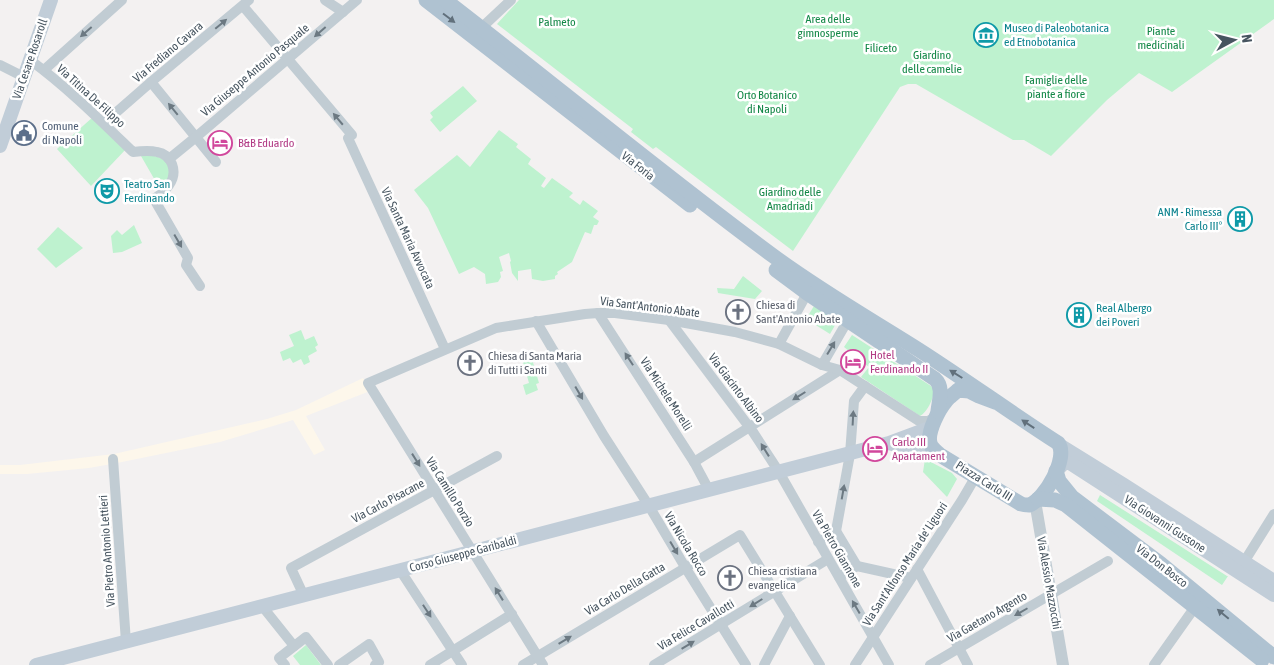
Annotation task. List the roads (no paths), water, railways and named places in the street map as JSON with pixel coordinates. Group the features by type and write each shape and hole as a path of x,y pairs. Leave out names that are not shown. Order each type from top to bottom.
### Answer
{"main road":[{"name":"Via Cesare Rosaroll","path":"0,146 51,0"},
{"name":"Via Foria","path":"426,0 477,32"},
{"name":"Via Foria","path":"445,0 477,32 637,166 810,289 852,315"},
{"path":"852,315 964,379 995,402 1058,443 1061,446 1062,452 1056,471 1044,493 1037,500"},
{"path":"852,315 939,382 940,393 930,421 929,436 933,449"},
{"path":"930,421 958,390 969,391 995,402"},
{"name":"Corso Giuseppe Garibaldi","path":"36,665 889,444 930,421"},
{"name":"Corso Giuseppe Garibaldi","path":"889,444 933,449"},
{"name":"Via Giovanni Gussone","path":"1061,446 1241,566 1274,595"},
{"name":"Piazza Carlo III","path":"933,449 1021,504 1028,505 1037,500"},
{"name":"Via Giovanni Gussone","path":"1056,471 1064,463 1070,463 1241,566 1274,581"},
{"name":"Via Don Bosco","path":"1056,471 1062,485 1072,497 1161,564 1274,657"},
{"name":"Via Don Bosco","path":"1037,500 1055,500 1066,505 1269,665"}],"street":[{"path":"44,70 122,0"},
{"path":"325,0 343,12"},
{"name":"Via Giuseppe Antonio Pasquale","path":"169,158 357,0"},
{"path":"477,32 511,0"},
{"name":"Via Santa Maria Avvocata","path":"246,3 350,136 445,349"},
{"name":"Via Frediano Cavara","path":"104,123 246,3"},
{"name":"Via Titina De Filippo","path":"30,60 104,123 133,152 156,151 169,158"},
{"path":"0,65 24,76"},
{"path":"151,82 216,162"},
{"path":"169,158 173,169 173,180 154,199 188,258 186,265 200,286"},
{"path":"779,344 810,289"},
{"name":"Via Sant'Antonio Abate","path":"368,383 496,328 598,312 669,320 735,332 779,344 822,365 840,370 865,386 930,421"},
{"name":"Via Michele Morelli","path":"598,312 694,462 709,490"},
{"path":"822,365 852,315"},
{"name":"Via Giacinto Albino","path":"669,320 750,427 779,472"},
{"name":"Via Nicola Rocco","path":"536,321 604,436 746,665"},
{"path":"694,462 840,370"},
{"name":"Via Camillo Porzio","path":"368,383 541,661"},
{"path":"857,566 836,531 850,454 854,401 865,386"},
{"name":"Via Carlo Pisacane","path":"304,596 291,568 497,456"},
{"name":"Via Pietro Antonio Lettieri","path":"113,459 126,642"},
{"name":"Via Pietro Giannone","path":"779,472 889,665"},
{"name":"Via Sant'Alfonso Maria de' Liguori","path":"854,665 976,476"},
{"name":"Via Alessio Mazzocchi","path":"1037,500 1050,595 1063,665"},
{"path":"1241,566 1274,514"},
{"path":"818,542 836,531"},
{"name":"Via Carlo Della Gatta","path":"523,665 541,661 685,567 740,535 775,591"},
{"name":"Via Felice Cavallotti","path":"654,665 828,559"},
{"name":"Via Gaetano Argento","path":"930,665 1108,561"},
{"path":"839,577 857,566 914,574 968,665"},
{"path":"400,570 462,665"},
{"path":"775,591 820,665"},
{"path":"262,606 294,646"},
{"path":"1154,665 1195,607"},
{"path":"430,665 512,614"},
{"path":"764,665 790,616"},
{"path":"285,665 279,658 306,637 328,665"},
{"path":"339,665 369,644 378,662 375,665"}],"place":[{"name":"Museo di Paleobotanica ed Etnobotanica","path":"986,35"},
{"name":"Comune di Napoli","path":"24,133"},
{"name":"B&B Eduardo","path":"220,143"},
{"name":"Teatro San Ferdinando","path":"107,191"},
{"name":"ANM - Rimessa Carlo III°","path":"1240,219"},
{"name":"Chiesa di Sant'Antonio Abate","path":"738,312"},
{"name":"Real Albergo dei Poveri","path":"1079,315"},
{"name":"Hotel Ferdinando II","path":"853,362"},
{"name":"Chiesa di Santa Maria di Tutti i Santi","path":"470,363"},
{"name":"Carlo III Apartament","path":"875,449"},
{"name":"Chiesa cristiana evangelica","path":"730,578"}],"park label":[{"name":"Palmeto","path":"557,22"},
{"name":"Area delle gimnosperme","path":"828,26"},
{"name":"Piante medicinali","path":"1161,38"},
{"name":"Filiceto","path":"881,48"},
{"name":"Giardino delle camelie","path":"932,62"},
{"name":"Famiglie delle piante a fiore","path":"1056,87"},
{"name":"Orto Botanico di Napoli","path":"767,102"},
{"name":"Giardino delle Amadriadi","path":"790,199"}]}
